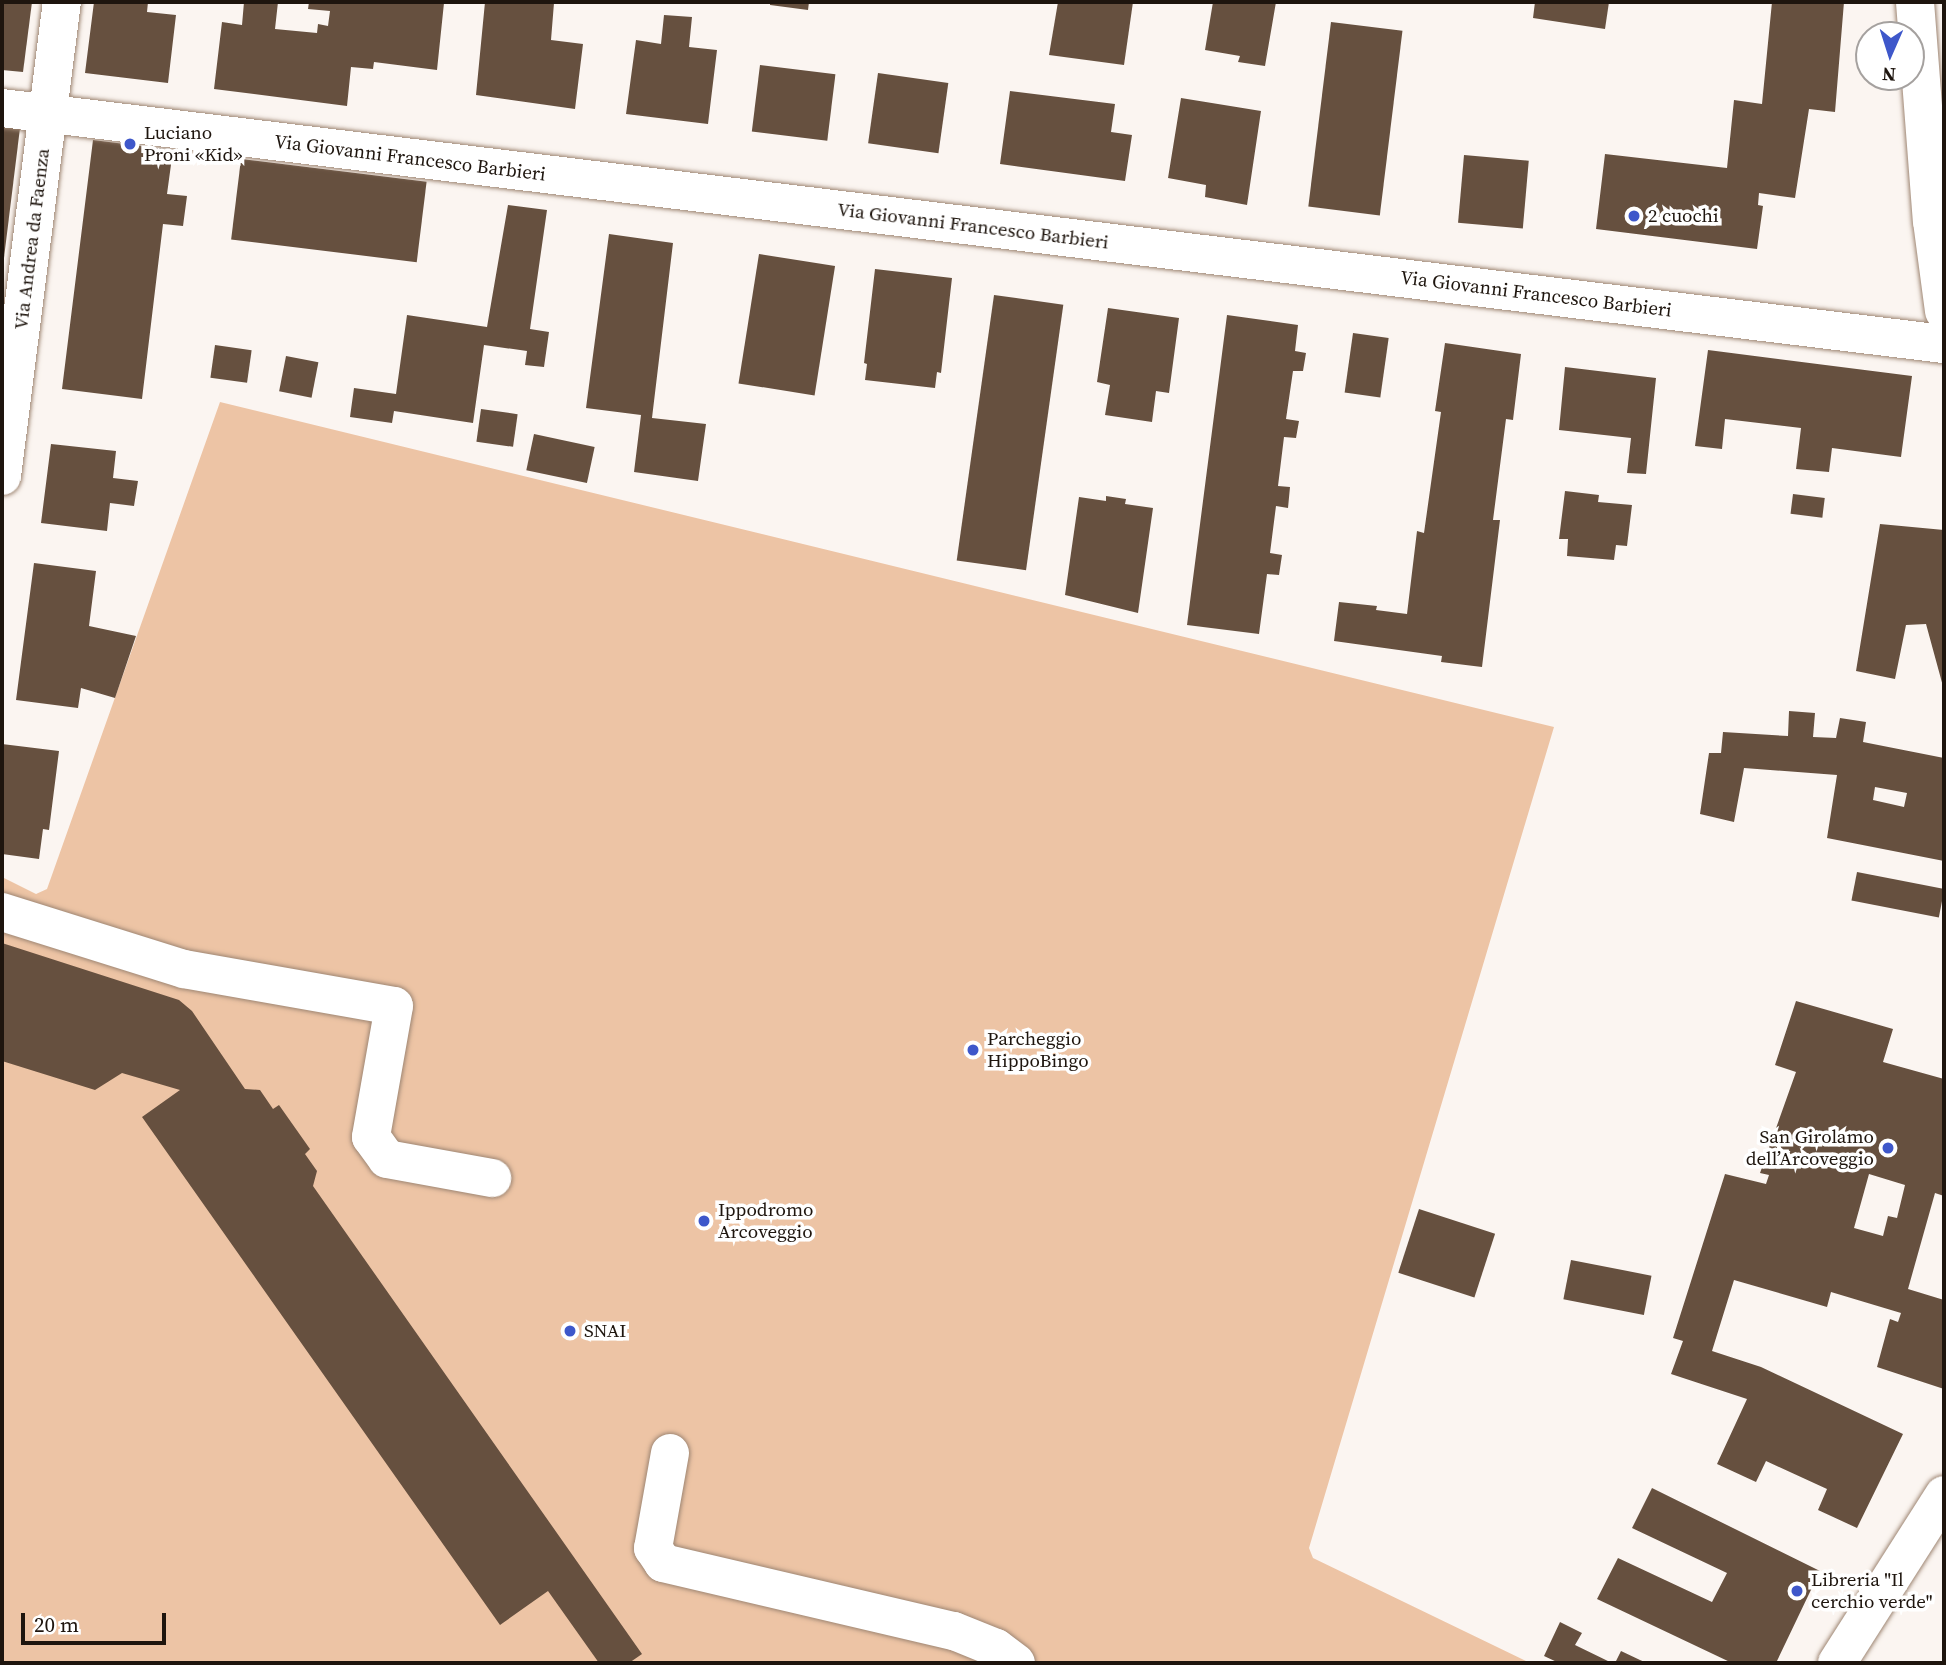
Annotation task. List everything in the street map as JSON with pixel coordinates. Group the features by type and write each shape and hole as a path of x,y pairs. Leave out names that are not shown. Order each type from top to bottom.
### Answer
{"street":[{"name":"Via Andrea da Faenza","path":"2,476 62,2"},
{"path":"1915,2 1932,221 1944,311"},
{"name":"Via Giovanni Francesco Barbieri","path":"2,108 1944,344"},
{"path":"2,912 184,969 394,1006 371,1137 387,1159 492,1178"},
{"path":"670,1453 653,1548 663,1563 954,1630 996,1648 1016,1663"},
{"path":"1837,1663 1944,1494"}],"shaded area":[{"name":"Ippodromo Arcoveggio","path":"220,402 1554,727 1309,1548 1313,1558 1530,1663 2,1663 2,877 36,894 47,889"}],"building":[{"path":"2,2 32,2 23,72 2,70"},
{"path":"94,2 148,2 147,12 176,15 168,83 85,73"},
{"path":"244,2 278,2 275,29 317,33 318,24 328,26 330,11 308,9 309,2 444,3 437,70 374,62 373,69 351,67 347,106 214,89 222,22 242,25"},
{"path":"485,2 554,3 551,40 583,44 575,109 476,95"},
{"path":"770,2 809,2 808,10 770,5"},
{"path":"1058,2 1133,2 1124,65 1049,55"},
{"path":"1213,2 1276,2 1265,66 1238,62 1240,56 1205,50"},
{"path":"1535,2 1609,2 1605,29 1533,18"},
{"path":"1772,2 1844,2 1835,112 1809,109 1795,198 1759,193 1758,205 1763,206 1757,249 1596,229 1605,154 1727,168 1734,100 1762,104"},
{"path":"664,15 692,17 689,47 717,50 708,124 626,114 636,40 661,44"},
{"path":"1331,22 1402,31 1380,215 1308,207"},
{"path":"760,65 835,74 827,141 752,132"},
{"path":"878,73 948,83 938,153 868,143"},
{"path":"1010,91 1115,104 1111,132 1132,135 1125,181 1000,164"},
{"path":"1181,98 1261,111 1247,205 1205,197 1206,185 1168,178"},
{"path":"2,126 20,128 3,266 2,266"},
{"path":"93,140 173,150 167,194 187,196 183,226 163,224 142,399 62,389"},
{"path":"1464,155 1529,161 1523,228 1458,223"},
{"path":"241,159 427,182 417,262 231,239"},
{"path":"508,205 547,210 530,329 549,332 544,367 525,365 527,351 484,345 473,423 394,411 392,423 350,417 354,388 396,394 407,315 487,327"},
{"path":"609,234 673,243 652,418 706,424 698,481 634,472 641,415 586,408"},
{"path":"759,254 835,266 815,395 739,383"},
{"path":"875,269 952,278 941,373 937,372 935,388 865,380 867,364 864,363"},
{"path":"994,295 1063,305 1026,570 957,560"},
{"path":"1108,308 1179,318 1169,393 1156,391 1152,422 1105,415 1110,385 1097,382"},
{"path":"1227,315 1298,325 1295,351 1306,353 1303,371 1293,371 1286,419 1299,421 1296,438 1284,437 1278,486 1290,487 1288,508 1276,506 1270,553 1282,555 1279,575 1267,574 1259,634 1187,625"},
{"path":"1353,333 1389,338 1380,397 1345,392"},
{"path":"1445,343 1521,354 1513,420 1506,419 1493,520 1500,520 1482,667 1441,662 1442,656 1334,641 1339,602 1377,606 1376,610 1407,614 1417,531 1424,533 1441,412 1435,411"},
{"path":"215,345 252,350 247,383 210,378"},
{"path":"1708,350 1912,376 1901,457 1832,448 1829,472 1796,469 1801,428 1725,419 1722,449 1695,446"},
{"path":"286,356 318,362 312,398 279,391"},
{"path":"1565,367 1656,378 1646,474 1627,473 1631,438 1559,430"},
{"path":"481,409 518,414 513,447 476,442"},
{"path":"534,434 595,447 587,483 526,470"},
{"path":"51,444 116,451 113,478 138,481 134,506 110,503 107,531 41,523"},
{"path":"1565,491 1599,495 1598,502 1632,505 1627,546 1616,545 1614,560 1567,556 1568,539 1559,539"},
{"path":"1793,494 1825,498 1822,518 1791,514"},
{"path":"1106,496 1126,499 1125,504 1153,508 1138,613 1065,595 1079,497 1106,501"},
{"path":"1880,524 1944,530 1944,690 1926,624 1906,625 1895,679 1856,671"},
{"path":"34,563 96,571 89,626 136,636 115,698 81,688 78,708 16,700"},
{"path":"1789,711 1815,713 1813,737 1836,738 1840,718 1866,722 1863,742 1944,758 1944,861 1827,838 1837,775 1744,768 1734,822 1700,814 1709,753 1721,753 1723,732 1788,736","holes":["1875,787 1907,793 1904,807 1873,800"]},
{"path":"2,744 59,751 49,830 43,829 39,859 2,854"},
{"path":"1857,872 1944,889 1939,917 1851,900"},
{"path":"2,943 179,1000 192,1011 245,1089 260,1090 273,1109 279,1105 310,1149 305,1154 317,1171 313,1186 642,1654 629,1663 599,1663 548,1591 500,1625 142,1117 180,1090 122,1073 95,1090 2,1061"},
{"path":"1796,1001 1893,1029 1883,1062 1944,1079 1944,1196 1935,1193 1908,1289 1944,1300 1944,1389 1877,1367 1890,1319 1898,1322 1901,1313 1831,1292 1827,1307 1734,1280 1712,1351 1761,1367 1903,1434 1857,1528 1818,1510 1827,1489 1766,1461 1756,1482 1717,1464 1747,1399 1671,1374 1683,1341 1673,1338 1725,1174 1766,1184 1769,1175 1760,1173 1796,1072 1775,1065","holes":["1869,1174 1905,1185 1897,1218 1888,1216 1883,1236 1854,1228"]},
{"path":"1419,1209 1495,1234 1474,1297 1398,1273"},
{"path":"1571,1260 1651,1276 1644,1315 1563,1299"},
{"path":"1652,1488 1820,1571 1776,1663 1732,1663 1597,1599 1618,1558 1712,1602 1727,1573 1632,1528"},
{"path":"1560,1622 1582,1633 1575,1645 1612,1663 1559,1663 1544,1656"},
{"path":"1621,1651 1640,1660 1647,1663 1615,1663"}],"place":[{"name":"Luciano Proni «Kid»","path":"130,144"},
{"name":"2 cuochi","path":"1634,216"},
{"name":"Parcheggio HippoBingo","path":"973,1050"},
{"name":"San Girolamo dell’Arcoveggio","path":"1888,1148"},
{"name":"Ippodromo Arcoveggio","path":"704,1221"},
{"name":"SNAI","path":"570,1331"},
{"name":"Libreria \"Il cerchio verde\"","path":"1797,1591"}]}
